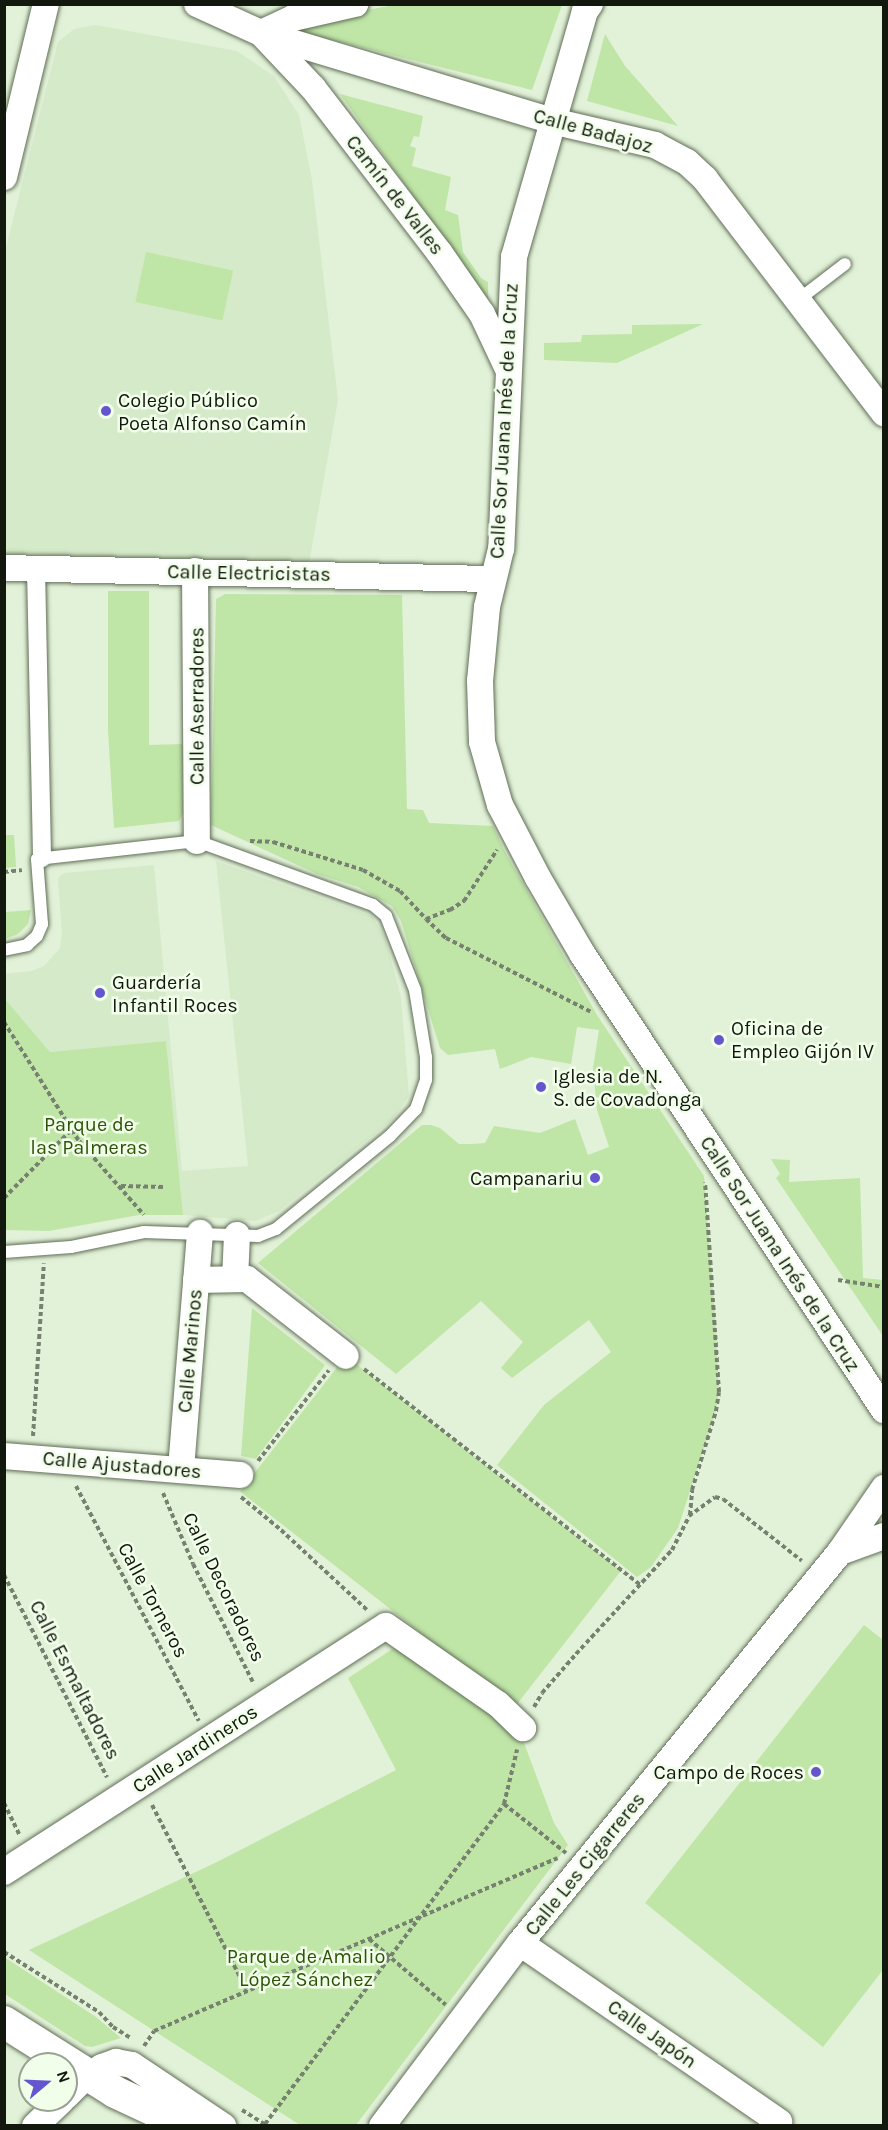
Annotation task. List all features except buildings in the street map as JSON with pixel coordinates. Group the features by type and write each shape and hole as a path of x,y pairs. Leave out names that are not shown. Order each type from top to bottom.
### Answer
{"street":[{"path":"4,177 46,4"},
{"path":"197,4 261,33 292,18 355,4"},
{"name":"Calle Sor Juana Inés de la Cruz","path":"587,8 514,257 501,549 487,607 480,681 482,742 500,805 538,878 583,955 884,1410"},
{"name":"Calle Badajoz","path":"261,33 552,121 655,145 687,162 705,179 884,413"},
{"name":"Camín de Valles","path":"261,33 313,88 439,252 482,314 508,371"},
{"name":"Calle Electricistas","path":"4,568 493,579"},
{"path":"36,569 42,858"},
{"name":"Calle Aserradores","path":"195,571 197,841"},
{"name":"Calle Marinos","path":"181,1469 200,1233"},
{"path":"235,1279 237,1235"},
{"path":"196,1280 247,1279 344,1354"},
{"name":"Calle Ajustadores","path":"4,1456 240,1475"},
{"name":"Calle Les Cigarreres","path":"382,2126 520,1943 840,1552 884,1488"},
{"path":"840,1552 884,1536"},
{"path":"386,1626 498,1704 523,1728"},
{"name":"Calle Jardineros","path":"4,1872 386,1626"},
{"name":"Calle Japón","path":"520,1943 781,2124"},
{"path":"4,2022 38,2052"},
{"path":"78,2085 116,2062 132,2065 223,2126"},
{"path":"78,2086 115,2092 188,2126"},
{"path":"35,2126 50,2112"}],"lane":[{"path":"798,300 845,264"},
{"path":"4,950 27,945 37,936 42,924 37,859 197,841 373,905 386,916 415,990 426,1057 426,1080 416,1108 390,1136 276,1229 258,1236 144,1232 44,1251 4,1252"}],"path":[{"path":"240,856 244,842 256,840 273,842 363,870 400,891 446,938 597,1015"},
{"path":"426,919 450,910 464,901 500,842"},
{"path":"4,1022 83,1147 120,1186 143,1215 150,1217"},
{"path":"4,1198 71,1130"},
{"path":"83,1147 89,1142"},
{"path":"266,2125 504,1804 523,1728 542,1693 672,1550 689,1516 692,1490 716,1411 719,1392 704,1176"},
{"path":"120,1186 165,1187"},
{"path":"32,1440 44,1251"},
{"path":"838,1280 884,1287"},
{"path":"386,1626 281,1530 242,1499 236,1489 240,1475 262,1459 344,1354 640,1585"},
{"name":"Calle Torneros","path":"75,1484 209,1740"},
{"name":"Calle Decoradores","path":"163,1492 193,1564 264,1705"},
{"path":"689,1516 715,1497 723,1499 802,1562 809,1558"},
{"name":"Calle Esmaltadores","path":"4,1575 118,1799"},
{"path":"141,1784 247,1991"},
{"path":"4,1803 30,1855"},
{"path":"4,1952 99,2012 113,2027 144,2047 154,2031 568,1854 504,1804"},
{"path":"369,1939 463,2018"}],"shaded area":[{"path":"96,25 237,51 274,76 299,115 312,180 338,400 309,563 5,553 5,251 58,42 74,29"},
{"path":"216,861 372,916 385,937 401,997 409,1096 392,1120 279,1211 256,1221 183,1215 166,1041 50,1052 5,999 4,974 31,971 44,966 60,948 62,933 58,880 60,876 64,873 154,865 182,1171 248,1166"}],"green space":[{"path":"395,5 562,5 532,90 304,33 304,28 322,18"},
{"path":"605,34 625,66 678,126 587,101"},
{"path":"340,94 423,116 419,137 414,136 410,146 416,148 412,166 451,177 445,210 458,215 463,252 481,278 488,282 488,301"},
{"path":"146,252 233,271 222,320 135,302"},
{"path":"703,324 617,363 544,360 544,343 581,342 582,335 632,334 632,325"},
{"path":"108,591 149,591 149,745 184,744 183,813 179,821 114,828 108,730"},
{"path":"225,594 402,595 407,809 423,810 429,823 493,826 504,850 597,1015 704,1176 716,1329 719,1392 716,1411 678,1528 651,1567 637,1577 497,1465 544,1405 611,1352 589,1320 512,1378 501,1368 523,1342 481,1301 396,1374 258,1263 422,1125 440,1128 459,1144 472,1144 485,1143 494,1126 540,1133 575,1119 588,1155 609,1147 597,1110 593,1068 599,1030 577,1027 571,1064 531,1057 500,1069 495,1049 448,1055 440,1048 401,921 392,906 358,887 317,874 211,825 216,599"},
{"path":"5,835 14,835 16,867 5,868"},
{"path":"31,910 28,924 18,934 5,939 5,912"},
{"name":"Parque de las Palmeras","path":"5,999 50,1052 166,1041 183,1215 139,1215 49,1231 5,1230"},
{"path":"771,1159 790,1160 789,1182 860,1178 863,1278 883,1280 883,1336 776,1178 780,1174"},
{"path":"252,1308 325,1365 256,1459 241,1456"},
{"path":"346,1356 621,1571 515,1706 240,1492"},
{"name":"Campo de Roces","path":"864,1625 883,1640 883,1970 823,2047 645,1903"},
{"name":"Parque de Amalio López Sánchez","path":"394,1648 501,1714 521,1735 554,1823 568,1845 356,2125 300,2125 29,1950 215,1863 396,1770 348,1678"},
{"path":"4,1957 96,2017 121,2038 92,2047 85,2046 5,1994"}],"place":[{"name":"Colegio Público Poeta Alfonso Camín","path":"106,411"},
{"name":"Guardería Infantil Roces","path":"100,993"},
{"name":"Oficina de Empleo Gijón IV","path":"719,1040"},
{"name":"Iglesia de N. S. de Covadonga","path":"541,1087"},
{"name":"Campanariu","path":"595,1178"},
{"name":"Campo de Roces","path":"816,1772"}]}
